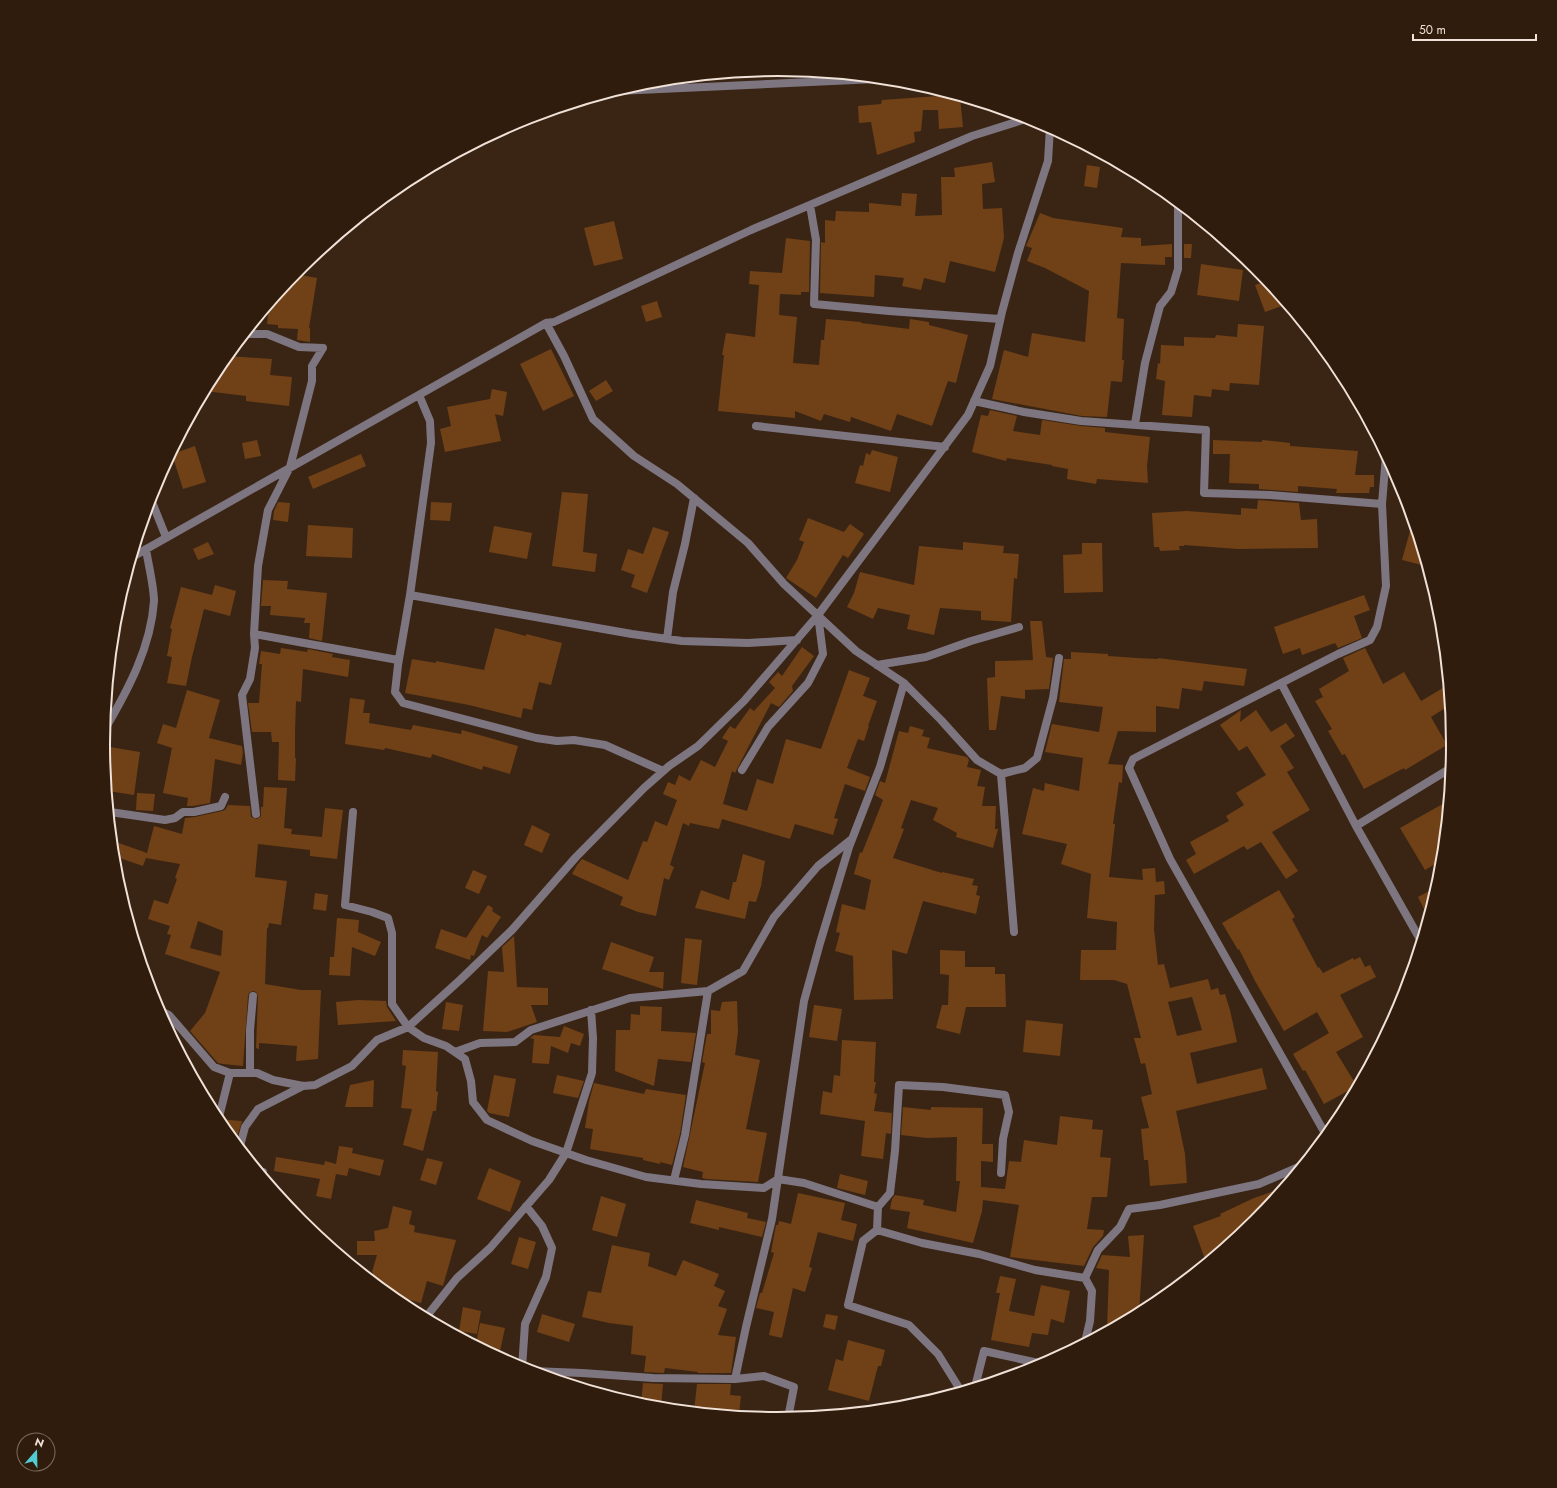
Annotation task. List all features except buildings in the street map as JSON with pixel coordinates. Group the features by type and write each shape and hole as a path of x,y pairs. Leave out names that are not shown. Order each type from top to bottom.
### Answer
{"street":[{"path":"645,90 850,80"},
{"path":"138,553 546,324 554,322 751,230 972,136 1019,121"},
{"path":"168,1014 214,1067 230,1074 257,1073 273,1080 303,1086 315,1085 352,1066 377,1040 408,1027 460,980 512,930 576,857 644,788 698,746 744,701 818,615 968,415 990,366 1000,319 1018,253 1048,161 1050,134"},
{"path":"810,205 816,240 814,304 1000,319"},
{"path":"1135,424 1145,363 1160,306 1171,292 1178,268 1178,209"},
{"path":"546,324 564,356 593,419 634,456 677,484 748,543 784,584 856,650 904,683 942,720 978,760 1001,774 1025,768 1037,758 1053,698 1059,658"},
{"path":"251,334 267,334 299,347 323,348 312,366 312,381 290,467 268,510 258,566 254,634 255,648 250,679 242,695 256,814"},
{"path":"419,395 430,421 431,443 410,595 398,660 395,692 402,703 536,738 557,742 574,740 605,745 663,772"},
{"path":"974,401 1024,412 1081,421 1206,430 1204,493 1270,495 1382,504"},
{"path":"756,426 945,447"},
{"path":"1323,1130 1170,859 1130,768 1133,759 1338,654 1370,640 1378,627 1386,586 1382,504 1385,465"},
{"path":"667,639 674,592 694,498"},
{"path":"154,507 166,537"},
{"path":"111,717 137,668 147,638 154,600 146,549"},
{"path":"410,595 667,639 748,643 797,640"},
{"path":"742,770 768,727 808,683 823,654 818,615"},
{"path":"877,665 926,657 971,641 1019,627"},
{"path":"254,634 398,660"},
{"path":"735,1379 772,1219 784,1130 796,1065 804,1002 820,943 853,838 880,767 904,683"},
{"path":"1281,683 1356,826 1418,936"},
{"path":"1356,826 1445,771"},
{"path":"1001,774 1014,932"},
{"path":"114,813 165,820 175,818 183,812 194,812 221,806 225,797"},
{"path":"353,812 345,905 388,918 392,933 392,1004 408,1027 424,1038 446,1046 465,1059 471,1081 473,1102 487,1120 532,1141 586,1160 646,1177 735,1187 764,1188 778,1179 804,1184 878,1207"},
{"path":"455,1052 480,1043 515,1042 531,1030 630,998 708,991 743,971 774,917 818,866 853,838"},
{"path":"674,1180 689,1112 708,991"},
{"path":"250,1073 250,1030 253,996"},
{"path":"429,1314 457,1278 490,1248 549,1180 566,1153 592,1073 593,1038 591,1010"},
{"path":"220,1111 230,1074"},
{"path":"959,1387 938,1354 908,1325 848,1305 863,1242 877,1230 878,1207 890,1193 895,1151 899,1085 943,1087 1005,1095 1008,1112 1003,1139 1000,1173"},
{"path":"241,1141 245,1127 258,1109 303,1086"},
{"path":"1085,1278 1098,1250 1120,1227 1128,1209 1259,1184 1293,1169"},
{"path":"522,1361 525,1324 546,1277 552,1248 542,1226 526,1206"},
{"path":"877,1230 922,1243 979,1254 1035,1270 1085,1278"},
{"path":"1085,1278 1092,1290 1090,1322 1086,1336"},
{"path":"975,1382 984,1351 1032,1362"},
{"path":"551,1372 653,1378 735,1379 764,1376 794,1387 789,1412"}]}
